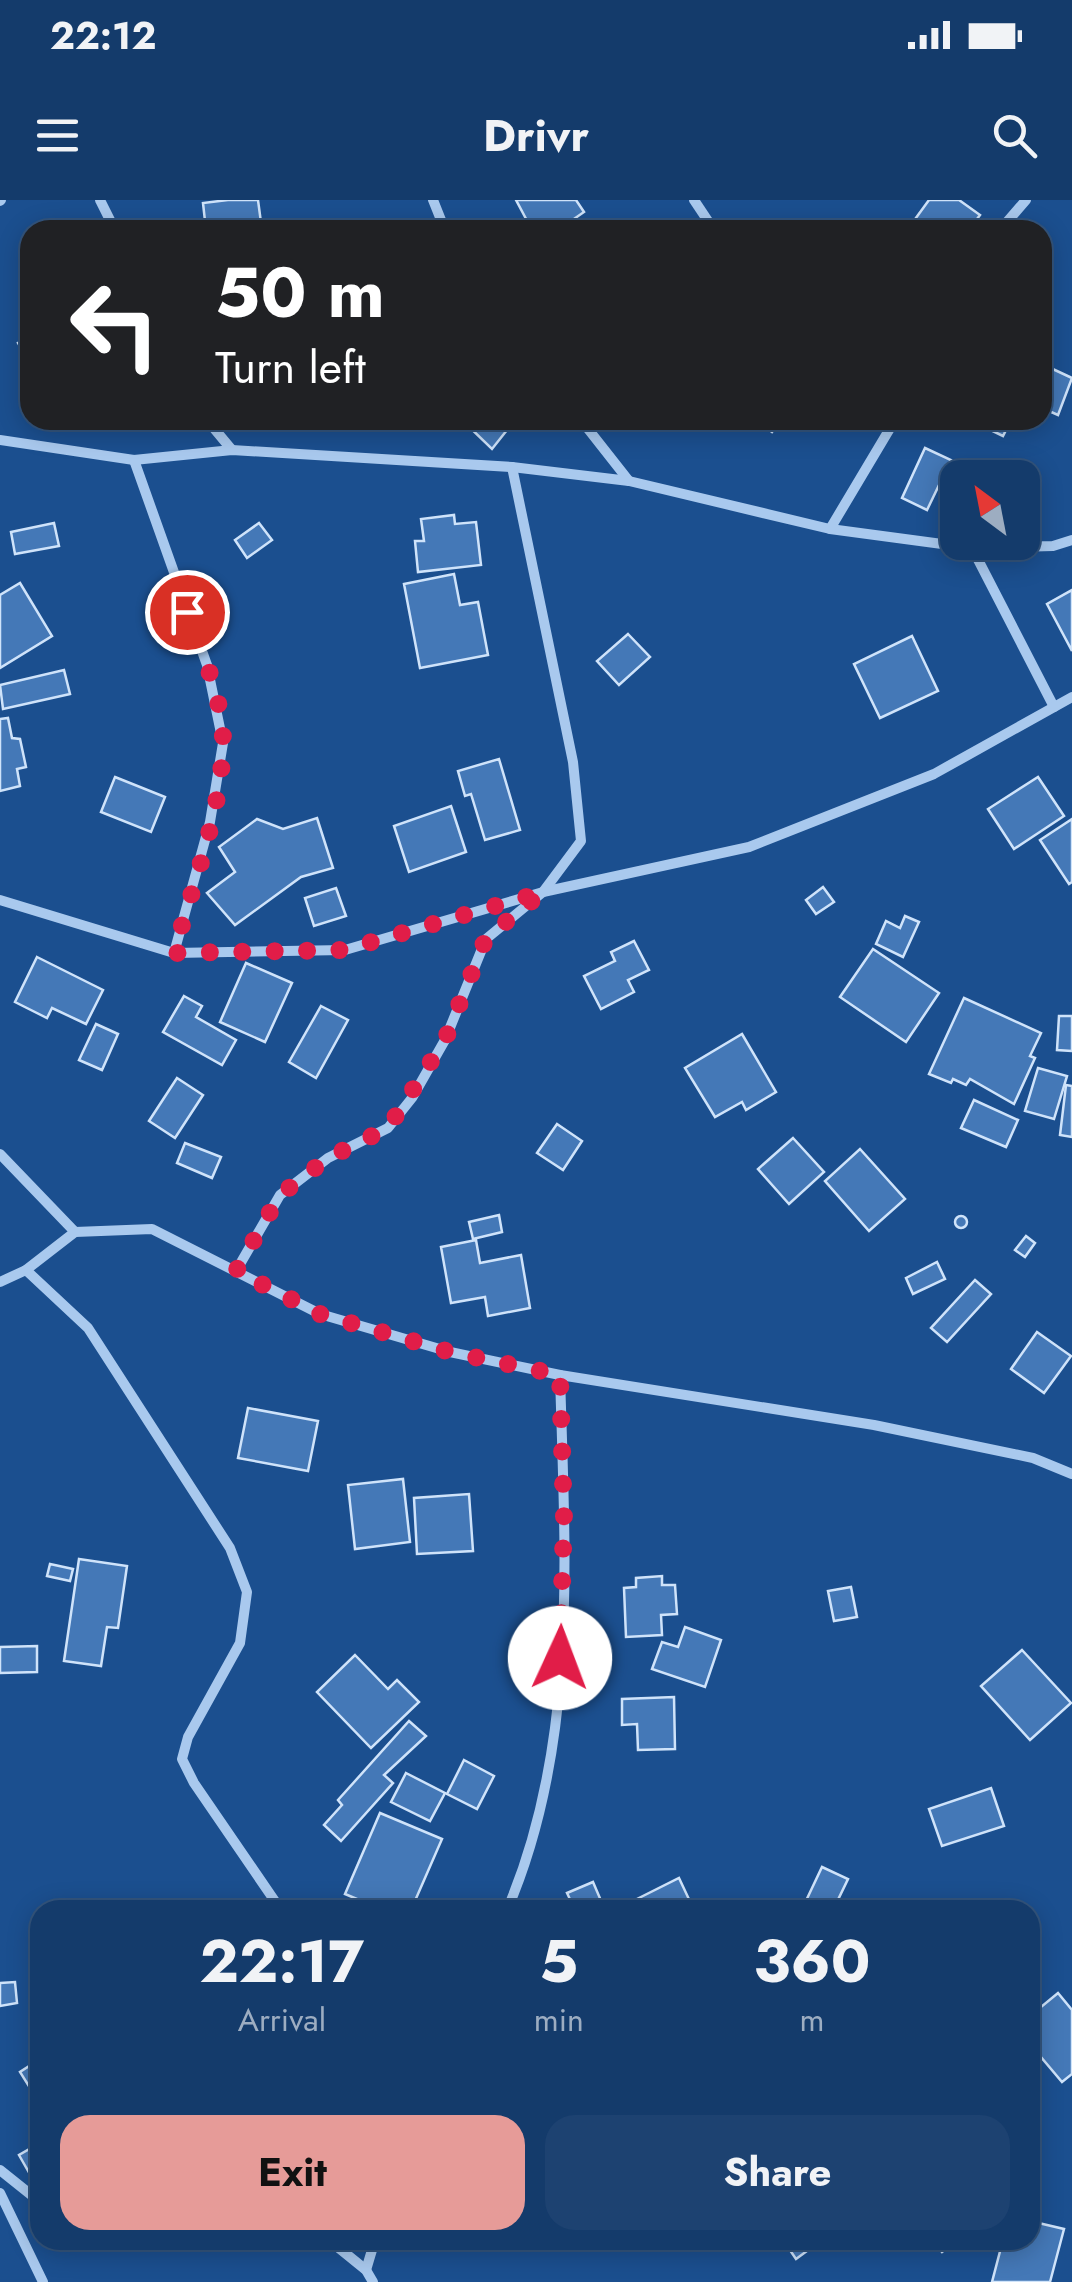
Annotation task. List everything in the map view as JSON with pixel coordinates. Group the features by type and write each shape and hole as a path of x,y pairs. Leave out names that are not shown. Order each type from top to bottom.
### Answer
{"street":[{"path":"1009,220 1026,200"},
{"path":"216,430 232,450"},
{"path":"589,430 628,481"},
{"path":"830,529 889,430"},
{"path":"0,440 134,460 232,450 512,468 628,481 830,529 940,544"},
{"path":"134,460 207,665 223,743 210,822 174,953"},
{"path":"236,1271 280,1195 328,1158 388,1128 445,1040 486,938 543,892 581,840 573,762 512,468"},
{"path":"1040,546 1072,540"},
{"path":"978,560 1054,707"},
{"path":"0,900 174,953 344,950 543,892 748,847 934,774 1072,697"},
{"path":"0,1154 75,1232"},
{"path":"0,1282 26,1270 75,1232 152,1229 320,1314 450,1352 560,1375 874,1425 1033,1458 1072,1474"},
{"path":"26,1270 88,1328 230,1548 247,1592 240,1644 188,1737 182,1759 194,1784 274,1900"},
{"path":"512,1900 530,1857 558,1728 564,1518 560,1375"},
{"path":"0,2170 30,2194"},
{"path":"0,2193 43,2282"},
{"path":"341,2250 366,2270 373,2282"},
{"path":"366,2270 372,2250"}],"building":[{"path":"258,200 261,220 205,220 203,203"},
{"path":"516,200 576,200 584,212 572,220 527,220"},
{"path":"929,200 959,200 980,215 976,220 914,220"},
{"path":"1052,369 1072,378 1058,415 1052,412"},
{"path":"472,430 507,430 492,449"},
{"path":"925,448 951,460 940,460 940,483 927,510 902,498"},
{"path":"454,515 455,524 476,522 481,565 418,572 415,541 424,541 421,519"},
{"path":"54,523 59,546 15,554 11,532"},
{"path":"259,523 272,540 247,558 235,540"},
{"path":"454,574 460,605 478,602 488,655 420,668 404,584"},
{"path":"20,583 52,636 0,668 0,595"},
{"path":"1072,590 1072,651 1047,604"},
{"path":"628,634 650,657 619,685 597,661"},
{"path":"912,636 938,691 880,718 854,664"},
{"path":"64,670 70,694 3,709 0,685"},
{"path":"8,718 12,738 20,739 26,767 17,769 20,786 0,791 0,719"},
{"path":"499,759 520,830 485,840 471,794 465,796 458,771"},
{"path":"115,777 165,797 151,832 101,812"},
{"path":"1038,777 1064,816 1014,849 988,809"},
{"path":"451,806 466,852 409,872 394,826"},
{"path":"317,818 333,868 301,877 235,925 207,893 235,872 219,847 257,819 283,829"},
{"path":"1072,819 1072,882 1069,884 1040,840"},
{"path":"823,887 834,902 816,914 806,900"},
{"path":"336,888 346,916 314,926 305,898"},
{"path":"905,916 919,922 903,957 876,944 886,921 900,928"},
{"path":"634,941 649,970 628,980 634,992 601,1009 584,976 615,961 611,952"},
{"path":"873,949 939,993 906,1042 840,997"},
{"path":"37,957 103,990 86,1024 52,1008 47,1018 15,1002"},
{"path":"246,963 292,983 265,1042 220,1022"},
{"path":"184,996 202,1006 196,1017 236,1040 222,1065 163,1032"},
{"path":"964,998 1041,1033 1030,1056 1035,1058 1014,1104 970,1079 966,1085 929,1074"},
{"path":"321,1006 348,1020 316,1078 289,1062"},
{"path":"1059,1016 1072,1016 1072,1051 1057,1050"},
{"path":"96,1024 118,1034 102,1070 79,1060"},
{"path":"742,1034 776,1092 746,1110 742,1102 715,1117 685,1068"},
{"path":"1038,1068 1067,1076 1054,1119 1025,1111"},
{"path":"177,1078 203,1095 175,1138 149,1121"},
{"path":"1066,1085 1072,1086 1072,1137 1060,1135"},
{"path":"974,1100 1018,1120 1006,1147 961,1128"},
{"path":"557,1124 582,1141 563,1170 537,1153"},
{"path":"793,1138 824,1172 789,1204 758,1169"},
{"path":"185,1143 221,1157 212,1178 177,1163"},
{"path":"860,1149 905,1199 869,1231 825,1181"},
{"path":"499,1215 502,1232 473,1239 469,1222"},
{"path":"961,1216 967,1222 961,1228 955,1222"},
{"path":"1026,1236 1035,1243 1025,1257 1015,1250"},
{"path":"476,1240 480,1263 521,1255 530,1308 488,1316 485,1297 451,1303 441,1247"},
{"path":"937,1262 945,1279 913,1294 906,1278"},
{"path":"975,1280 991,1294 947,1342 931,1328"},
{"path":"1037,1332 1071,1356 1044,1393 1011,1369"},
{"path":"248,1408 318,1421 308,1471 238,1458"},
{"path":"403,1479 410,1542 355,1549 348,1485"},
{"path":"469,1494 473,1551 417,1554 414,1498"},
{"path":"79,1559 127,1566 118,1628 107,1627 101,1666 64,1661"},
{"path":"50,1564 73,1569 70,1581 47,1576"},
{"path":"662,1576 662,1585 675,1585 677,1614 661,1615 662,1635 626,1637 624,1588 636,1587 636,1578"},
{"path":"851,1587 857,1617 834,1621 828,1591"},
{"path":"685,1627 721,1640 705,1687 652,1669 662,1642 678,1647"},
{"path":"37,1646 37,1672 0,1673 0,1647"},
{"path":"1022,1650 1071,1703 1030,1740 981,1686"},
{"path":"355,1655 388,1689 397,1680 419,1702 371,1748 317,1692"},
{"path":"674,1697 675,1749 638,1750 637,1724 622,1725 622,1699"},
{"path":"409,1721 426,1736 384,1775 393,1783 341,1841 324,1825 342,1805 338,1800"},
{"path":"464,1760 494,1776 477,1809 447,1794"},
{"path":"406,1773 445,1793 430,1821 391,1802"},
{"path":"991,1788 1004,1826 942,1846 929,1809"},
{"path":"380,1813 442,1839 415,1900 359,1900 345,1894"},
{"path":"822,1867 848,1879 838,1900 806,1900"},
{"path":"679,1878 689,1900 635,1900"},
{"path":"593,1882 601,1900 570,1900 567,1893"},
{"path":"15,1982 17,2003 0,2006 0,1983"},
{"path":"1058,1993 1072,2010 1072,2074 1062,2082 1040,2056 1040,2008"},
{"path":"30,2066 30,2088 20,2072"},
{"path":"30,2149 30,2174 19,2155"},
{"path":"1040,2223 1064,2229 1050,2282 992,2282 1000,2250 1040,2250"},
{"path":"790,2250 808,2250 796,2259"}],"route":[{"path":"187,612 207,665 223,743 210,822 174,953 344,950 543,892 486,938 445,1040 412,1098 388,1128 328,1158 280,1195 236,1271 320,1314 450,1352 560,1375 564,1518 560,1658"}]}
